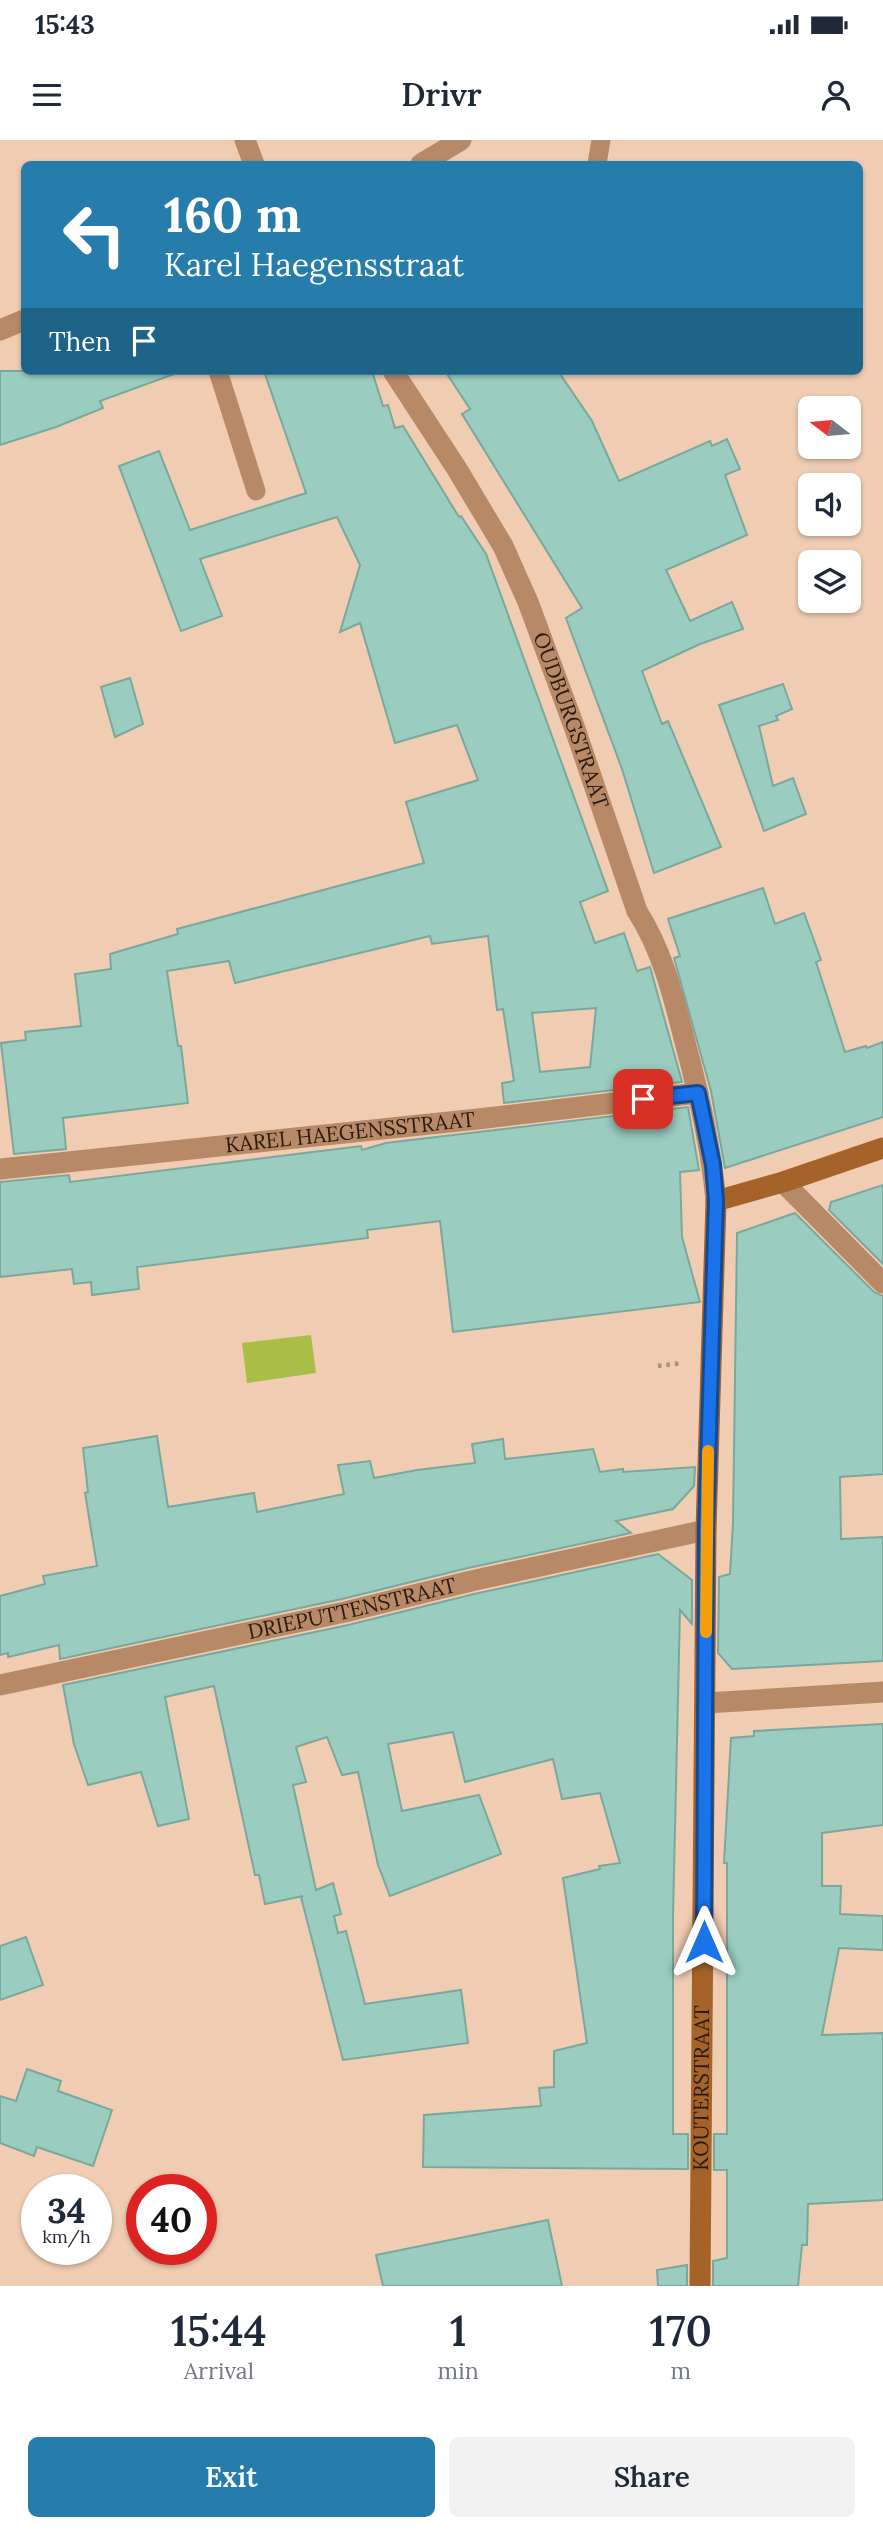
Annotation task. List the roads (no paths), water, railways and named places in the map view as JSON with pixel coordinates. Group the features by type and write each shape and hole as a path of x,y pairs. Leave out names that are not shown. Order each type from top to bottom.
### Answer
{"street":[{"path":"245,140 253,161"},
{"path":"426,161 461,140"},
{"path":"0,330 21,321"},
{"name":"OUDBURGSTRAAT","path":"396,375 457,469 503,547 528,602 576,729 637,911 652,935 666,969 698,1093"},
{"name":"KAREL HAEGENSSTRAAT","path":"0,1169 698,1093"},
{"name":"KOUTERSTRAAT","path":"698,1093 713,1165 716,1201 706,1530 700,2286"},
{"path":"716,1201 783,1182 883,1148"},
{"path":"783,1182 883,1283"},
{"name":"DRIEPUTTENSTRAAT","path":"0,1685 345,1612 706,1530"},
{"path":"706,1703 883,1692"}],"lane":[{"path":"598,161 601,140"},
{"path":"219,375 256,491"}]}
